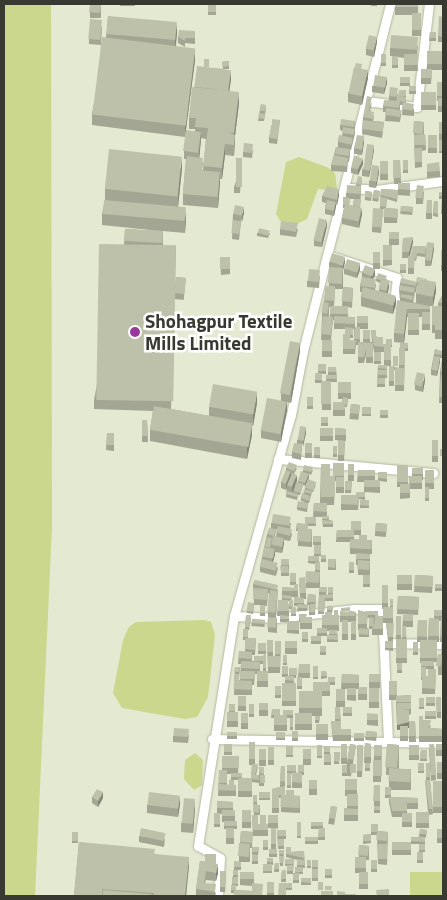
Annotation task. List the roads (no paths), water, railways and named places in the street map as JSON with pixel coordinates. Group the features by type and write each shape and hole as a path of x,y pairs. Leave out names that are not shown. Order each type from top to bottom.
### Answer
{"street":[{"path":"218,896 220,858 198,846 212,739 234,616 278,459 390,4"},
{"path":"365,100 417,107 429,4"},
{"path":"344,188 376,190 443,181"},
{"path":"329,255 397,278 394,301 412,306"},
{"path":"278,459 433,473"},
{"path":"234,616 276,618 380,608 383,610 388,742"},
{"path":"384,643 443,644"},
{"path":"212,739 443,743"}],"place":[{"name":"Shohagpur Textile Mills Limited","path":"135,332"}]}
